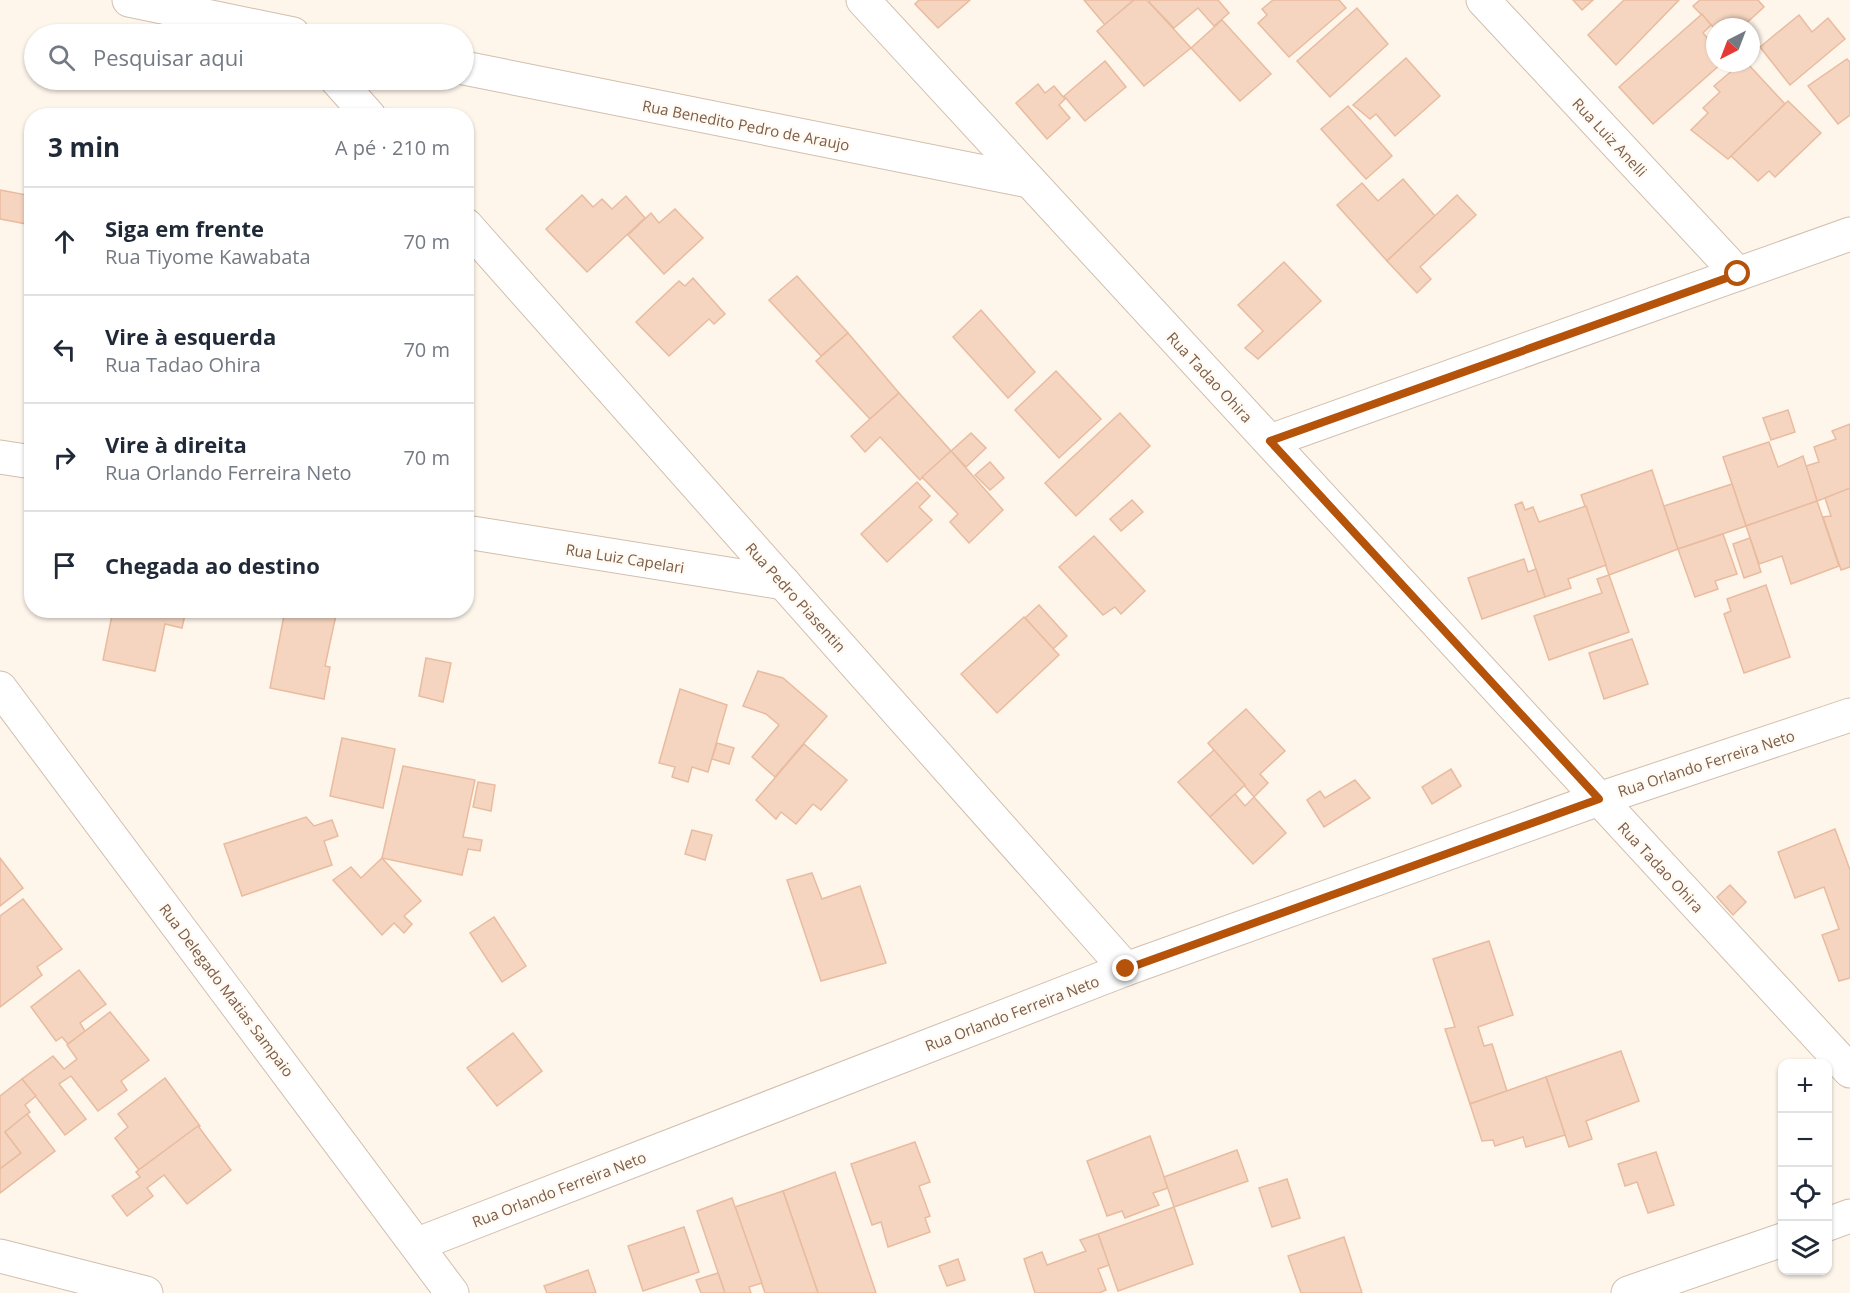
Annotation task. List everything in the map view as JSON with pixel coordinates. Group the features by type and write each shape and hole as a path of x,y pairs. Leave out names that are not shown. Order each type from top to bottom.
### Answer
{"street":[{"path":"129,0 245,24"},
{"name":"Rua Tadao Ohira","path":"863,0 1850,1071"},
{"name":"Rua Luiz Anelli","path":"1483,0 1738,274"},
{"name":"Rua Benedito Pedro de Araujo","path":"474,70 1029,181"},
{"path":"347,90 362,108"},
{"name":"Rua Pedro Piasentin","path":"474,234 1126,969"},
{"path":"1270,441 1850,234"},
{"path":"0,457 24,461"},
{"name":"Rua Luiz Capelari","path":"474,533 784,583"},
{"name":"Rua Delegado Matias Sampaio","path":"0,688 418,1244 452,1293"},
{"name":"Rua Orlando Ferreira Neto","path":"418,1244 1126,969 1599,799 1850,715"},
{"path":"1832,1222 1850,1216"},
{"path":"1628,1293 1778,1241"},
{"path":"0,1256 146,1293"}],"building":[{"path":"919,0 970,0 938,28 915,4"},
{"path":"1084,0 1134,0 1105,25"},
{"path":"1134,0 1147,0 1191,48 1144,86 1097,31"},
{"path":"1150,0 1218,0 1229,13 1214,26 1198,8 1174,28 1149,2"},
{"path":"1273,0 1339,0 1346,8 1289,57 1258,23 1267,15 1262,9"},
{"path":"1573,0 1593,0 1582,10"},
{"path":"1624,0 1679,0 1616,65 1588,35"},
{"path":"1700,0 1758,0 1764,7 1752,18 1706,20 1693,6"},
{"path":"1357,8 1388,44 1330,97 1297,61"},
{"path":"1702,14 1706,19 1706,30 1703,33 1706,36 1706,72 1712,72 1653,124 1619,87"},
{"path":"1799,15 1812,32 1828,18 1845,39 1790,85 1760,47"},
{"path":"1222,20 1271,74 1240,101 1191,48"},
{"path":"1406,58 1440,96 1395,136 1376,114 1370,119 1353,105"},
{"path":"1847,59 1850,62 1850,115 1838,124 1808,86"},
{"path":"1105,61 1126,87 1085,121 1064,96"},
{"path":"1730,72 1755,72 1785,104 1728,159 1691,130 1708,113 1703,108 1720,92 1714,86"},
{"path":"1038,84 1045,93 1054,86 1065,99 1059,105 1070,118 1047,139 1016,103"},
{"path":"1788,101 1821,133 1775,177 1769,171 1758,181 1731,156"},
{"path":"1348,106 1392,156 1366,179 1321,129"},
{"path":"1403,179 1435,216 1387,261 1337,205 1362,183 1378,201"},
{"path":"0,190 24,194 24,224 0,219"},
{"path":"582,195 593,207 602,199 612,209 626,196 645,218 587,272 546,229"},
{"path":"1457,195 1476,215 1420,267 1431,279 1417,293 1387,261"},
{"path":"675,209 703,238 664,274 628,235 651,213 659,223"},
{"path":"1284,262 1321,301 1258,359 1245,348 1263,331 1238,305"},
{"path":"797,276 848,333 821,356 769,300"},
{"path":"693,278 725,314 714,324 709,319 669,356 636,322 679,281 685,286"},
{"path":"981,310 1035,372 1008,398 953,337"},
{"path":"848,333 899,393 870,419 816,361"},
{"path":"1056,371 1101,419 1059,458 1015,410"},
{"path":"899,393 951,451 920,480 880,437 865,452 851,436"},
{"path":"1788,410 1795,432 1771,440 1763,418"},
{"path":"1120,413 1150,446 1076,516 1045,483"},
{"path":"1850,424 1850,489 1817,501 1806,466 1819,462 1814,447 1836,439 1832,431"},
{"path":"971,433 986,448 966,467 951,451"},
{"path":"1769,442 1778,467 1803,456 1817,501 1746,526 1723,457"},
{"path":"951,451 1003,510 969,543 950,522 958,514 922,477"},
{"path":"990,462 1004,478 990,490 975,475"},
{"path":"1652,470 1678,549 1609,575 1581,495"},
{"path":"917,482 930,496 919,507 932,520 887,562 861,534"},
{"path":"1732,484 1746,526 1678,549 1664,506"},
{"path":"1850,488 1850,567 1841,570 1823,517 1831,516 1825,498"},
{"path":"1132,500 1143,512 1121,531 1110,519"},
{"path":"1817,501 1839,566 1791,584 1782,556 1759,564 1746,526"},
{"path":"1522,502 1525,510 1533,507 1539,522 1586,506 1606,565 1568,579 1571,588 1545,597 1515,505"},
{"path":"1723,534 1737,574 1715,581 1718,589 1695,597 1678,549"},
{"path":"1094,536 1145,591 1121,614 1115,607 1103,615 1059,567"},
{"path":"1750,538 1761,572 1744,578 1733,544"},
{"path":"1524,559 1528,572 1536,569 1545,597 1482,619 1468,578"},
{"path":"1609,575 1629,632 1549,660 1534,616 1602,593 1597,579"},
{"path":"1766,585 1790,657 1744,673 1724,614 1731,611 1727,599"},
{"path":"1039,605 1067,636 1053,649 1025,618"},
{"path":"1024,617 1059,655 997,713 961,674"},
{"path":"111,618 184,618 182,628 165,624 155,671 103,660"},
{"path":"283,618 335,618 325,666 330,667 324,699 270,688"},
{"path":"1632,639 1648,684 1604,699 1589,653"},
{"path":"426,658 451,663 443,702 419,696"},
{"path":"758,671 783,678 827,716 775,777 752,757 779,725 766,714 743,706"},
{"path":"680,689 727,705 708,772 692,767 688,782 672,777 675,767 659,763"},
{"path":"1246,709 1285,751 1260,774 1268,783 1254,797 1208,743"},
{"path":"342,738 395,749 383,808 330,796"},
{"path":"717,743 734,748 729,764 712,759"},
{"path":"804,744 847,780 821,810 813,804 796,824 781,812 776,819 756,800"},
{"path":"1214,750 1245,785 1210,817 1178,782"},
{"path":"403,766 475,780 463,837 482,840 480,851 468,849 462,875 382,858"},
{"path":"1451,769 1461,786 1432,804 1422,787"},
{"path":"1355,780 1370,798 1324,827 1307,800 1320,791 1325,798"},
{"path":"478,782 495,785 491,811 473,807"},
{"path":"1235,794 1245,806 1254,797 1286,833 1253,864 1210,817"},
{"path":"306,817 314,826 332,820 338,836 324,841 332,865 242,896 224,844"},
{"path":"1835,829 1850,870 1850,978 1839,981 1822,935 1839,929 1824,887 1795,898 1778,852"},
{"path":"692,830 712,835 705,860 685,854"},
{"path":"0,858 23,888 0,906"},
{"path":"382,858 421,901 404,916 412,924 404,933 394,923 382,935 333,880 351,867 361,878"},
{"path":"812,873 822,899 860,886 886,963 821,981 787,880"},
{"path":"1730,885 1746,902 1733,915 1717,897"},
{"path":"23,899 62,949 37,967 42,975 0,1007 0,916"},
{"path":"494,917 526,966 502,982 470,933"},
{"path":"1489,941 1513,1015 1478,1027 1484,1046 1492,1044 1507,1091 1470,1104 1445,1029 1455,1027 1433,959"},
{"path":"79,970 106,1004 80,1023 85,1031 68,1044 62,1037 56,1041 31,1007"},
{"path":"110,1012 149,1060 121,1081 127,1090 98,1111 71,1076 59,1084 86,1119 65,1135 22,1079 53,1056 64,1069 77,1059 67,1045"},
{"path":"513,1033 542,1071 497,1106 467,1068"},
{"path":"1621,1051 1639,1101 1586,1121 1592,1139 1569,1147 1546,1077"},
{"path":"1546,1077 1565,1135 1526,1147 1523,1137 1495,1146 1493,1140 1482,1141 1470,1104"},
{"path":"165,1078 200,1126 139,1170 115,1138 128,1127 118,1114"},
{"path":"22,1079 36,1096 25,1105 30,1112 5,1132 21,1153 0,1169 0,1096"},
{"path":"27,1114 55,1151 0,1193 0,1169 21,1153 5,1132"},
{"path":"198,1126 231,1170 187,1204 164,1175 147,1188 153,1196 127,1216 112,1196 140,1177 136,1172"},
{"path":"1150,1136 1168,1188 1153,1193 1159,1205 1125,1218 1122,1211 1107,1216 1087,1161"},
{"path":"915,1142 930,1182 919,1186 930,1216 925,1218 930,1232 888,1247 881,1222 872,1225 851,1164"},
{"path":"1237,1150 1248,1181 1174,1207 1164,1177"},
{"path":"1656,1152 1674,1205 1648,1213 1637,1182 1625,1186 1618,1164"},
{"path":"835,1172 876,1293 818,1293 783,1191"},
{"path":"1287,1179 1300,1218 1272,1227 1259,1188"},
{"path":"783,1191 818,1293 765,1293 735,1207"},
{"path":"732,1198 762,1283 749,1287 751,1293 725,1293 697,1211"},
{"path":"1174,1207 1193,1264 1118,1291 1098,1234"},
{"path":"684,1227 699,1272 643,1291 628,1246"},
{"path":"1098,1234 1109,1265 1098,1269 1106,1290 1099,1293 1035,1293 1024,1259 1042,1252 1047,1265 1086,1251 1080,1240"},
{"path":"1344,1237 1362,1293 1301,1293 1288,1256"},
{"path":"958,1259 965,1280 947,1286 939,1266"},
{"path":"588,1270 596,1293 547,1293 544,1286"},
{"path":"718,1273 725,1293 701,1293 696,1280"}],"route":[{"path":"1126,969 1599,799 1270,441 1738,274"}]}
